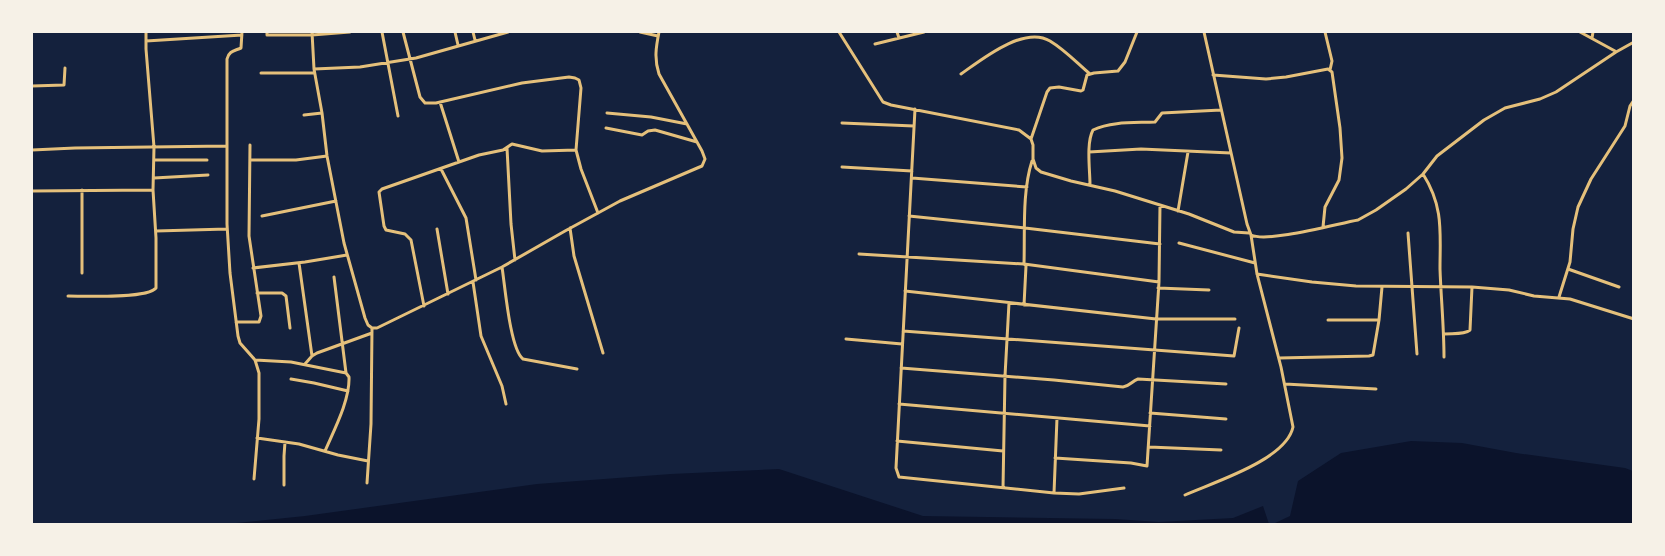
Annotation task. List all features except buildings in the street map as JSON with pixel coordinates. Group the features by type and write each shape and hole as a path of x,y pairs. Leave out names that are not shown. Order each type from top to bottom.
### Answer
{"street":[{"path":"68,296 138,295 155,291 157,284 153,190 154,147 146,32"},
{"path":"267,32 267,35 350,32"},
{"path":"382,32 398,116"},
{"path":"403,32 422,101 428,103 522,83 575,78 579,80 582,88 576,150 598,213"},
{"path":"455,32 458,45"},
{"path":"473,32 475,40"},
{"path":"261,73 360,67 410,59 508,32"},
{"path":"305,364 312,356 372,331 475,281 620,201 702,166 705,159 656,65 655,54 659,34 640,32"},
{"path":"839,32 883,102 1019,130 1031,140 1033,159 1027,186 1024,304"},
{"path":"897,32 899,38"},
{"path":"876,44 924,32"},
{"path":"1031,140 1050,88 1059,87 1081,91 1087,75 1113,72 1122,68 1137,32"},
{"path":"1185,495 1256,464 1286,443 1293,427 1204,32"},
{"path":"1323,227 1324,207 1339,180 1342,158 1334,86 1330,70 1332,61 1325,32"},
{"path":"1580,32 1616,52"},
{"path":"1592,38 1593,32"},
{"path":"146,40 242,33 241,48 228,54 227,59 228,229 230,273 240,343 255,360 259,373 254,479"},
{"path":"312,33 314,71 336,201 347,255 365,318 372,331 371,424 367,483"},
{"path":"961,74 995,50 1035,36 1049,40 1090,74"},
{"path":"1033,159 1036,168 1041,172 1115,191 1234,232 1261,238 1277,237 1358,220 1366,216 1407,189 1437,156 1484,120 1505,108 1540,99 1556,92 1633,43"},
{"path":"32,86 64,85 65,68"},
{"path":"1213,75 1266,79 1330,70"},
{"path":"1559,297 1568,269 1578,207 1600,164 1625,126 1630,106 1634,100"},
{"path":"440,102 459,162"},
{"path":"915,109 897,441 896,468 899,477 1054,493 1079,494 1125,488"},
{"path":"1090,185 1091,133 1097,128 1134,122 1155,122 1162,113 1221,110"},
{"path":"608,112 687,124"},
{"path":"304,115 322,113"},
{"path":"842,123 914,126"},
{"path":"606,128 642,135 655,130 697,142"},
{"path":"424,306 411,240 405,234 386,230 379,192 479,155 507,148 512,144 542,150 576,150"},
{"path":"236,322 256,323 260,321 248,226 250,145"},
{"path":"32,150 226,146"},
{"path":"507,148 515,260"},
{"path":"1089,152 1141,149 1231,153"},
{"path":"1178,211 1188,152"},
{"path":"250,160 296,160 327,156"},
{"path":"154,160 207,160"},
{"path":"842,167 912,171"},
{"path":"441,169 466,218 481,336 502,386 506,404"},
{"path":"1423,174 1434,195 1441,227 1444,357"},
{"path":"154,178 208,175"},
{"path":"911,178 1027,186"},
{"path":"82,190 82,273"},
{"path":"32,191 153,190"},
{"path":"262,216 336,201"},
{"path":"1055,458 1147,466 1159,282 1160,205"},
{"path":"909,216 1160,244"},
{"path":"438,228 448,294"},
{"path":"570,228 574,256 603,353"},
{"path":"156,231 228,229"},
{"path":"1408,233 1417,354"},
{"path":"1179,243 1255,263"},
{"path":"859,254 1024,264 1159,282"},
{"path":"253,268 347,255"},
{"path":"299,263 312,356"},
{"path":"502,267 512,334 518,354 523,359 577,369"},
{"path":"1568,269 1619,287"},
{"path":"1257,274 1319,283 1509,290 1540,297 1570,299 1634,319"},
{"path":"325,451 339,418 349,381 346,373 334,277"},
{"path":"1279,358 1373,355 1382,286"},
{"path":"1444,334 1470,330 1472,287"},
{"path":"1158,288 1209,290"},
{"path":"905,291 1156,319 1235,319"},
{"path":"257,292 284,294 291,328"},
{"path":"1003,488 1006,339 1009,303"},
{"path":"1328,320 1379,320"},
{"path":"903,330 1234,356 1239,327"},
{"path":"846,339 902,344"},
{"path":"255,360 305,364 346,373"},
{"path":"901,368 1123,387 1128,387 1138,379 1226,384"},
{"path":"291,379 348,391"},
{"path":"1285,384 1376,389"},
{"path":"899,404 1150,426"},
{"path":"1150,413 1226,419"},
{"path":"1054,493 1057,418"},
{"path":"257,438 299,444 368,460"},
{"path":"897,441 1003,452"},
{"path":"284,485 285,442"},
{"path":"1149,447 1221,450"}],"water":[{"path":"1411,441 1462,443 1625,468 1633,471 1633,524 1273,524 1290,516 1298,481 1341,453"},
{"path":"779,469 923,516 1115,519 1159,522 1233,518 1263,506 1269,524 227,524 305,516 537,484"}]}
